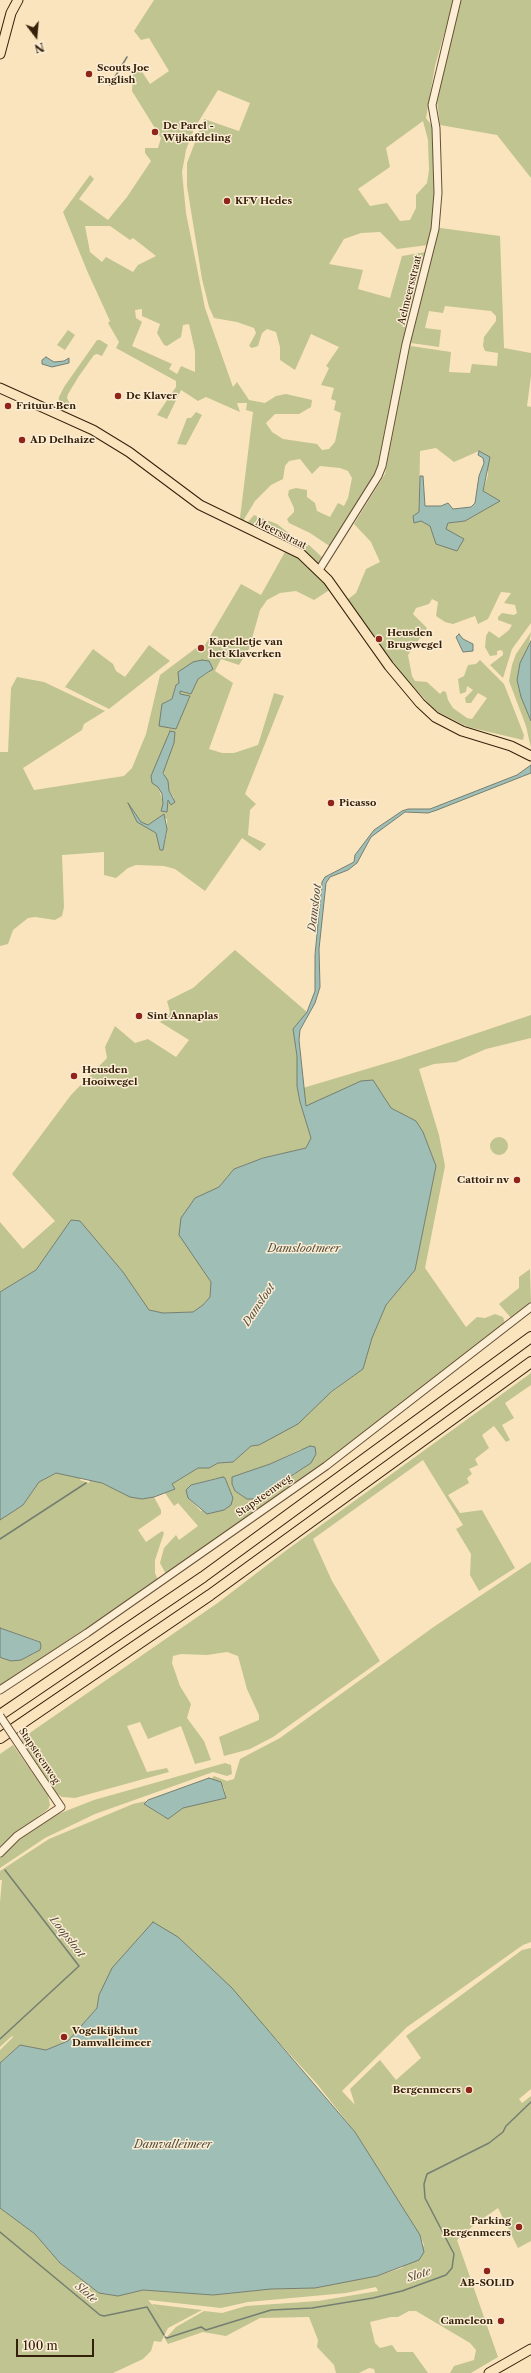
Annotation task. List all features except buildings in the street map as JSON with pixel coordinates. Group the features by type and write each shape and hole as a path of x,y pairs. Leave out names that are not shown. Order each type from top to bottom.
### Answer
{"highway":[{"path":"0,1715 203,1577 531,1337"},
{"path":"0,1738 210,1595 531,1362"}],"main road":[{"path":"0,54 11,13 16,1"},
{"name":"Meersstraat","path":"0,388 93,430 129,452 200,505 301,554 319,570 390,666 429,711 451,726 511,746 531,756"},
{"path":"489,2373 531,2349"}],"street":[{"name":"Aelmeersstraat","path":"319,570 378,476 382,466 406,344 436,229 438,193 436,128 432,105 457,0"},
{"name":"Stapsteenweg","path":"0,1690 87,1633 326,1466 531,1307"},
{"name":"Stapsteenweg","path":"0,1715 61,1807 29,1828 0,1853"}],"green space":[{"path":"154,0 531,0 531,178 497,135 440,125 437,101 453,24 447,24 435,66 426,118 432,126 436,197 433,227 500,236 504,348 531,353 531,376 527,406 531,407 531,623 512,649 503,678 490,665 503,655 503,652 501,650 497,651 497,655 490,656 485,647 486,636 489,631 499,638 509,630 512,625 498,620 498,617 502,613 514,615 517,613 515,605 504,603 511,593 501,592 488,619 478,624 475,616 453,624 445,622 436,616 438,602 432,599 429,604 416,608 413,614 427,628 408,655 412,676 415,681 427,682 440,694 443,691 446,692 448,700 453,708 467,718 472,719 487,698 478,693 471,703 466,703 465,698 473,690 467,686 466,692 460,694 458,679 464,676 468,665 476,664 480,660 504,684 524,735 523,740 468,727 436,711 405,678 347,600 356,593 366,569 380,562 371,542 354,524 385,474 387,463 380,461 373,483 331,547 310,533 289,523 287,519 294,512 294,508 288,495 289,490 296,488 307,490 307,497 315,503 317,511 330,517 338,503 344,506 348,498 352,478 348,471 340,468 320,466 312,474 300,459 289,461 285,466 283,479 271,485 255,501 243,521 240,518 253,412 246,410 247,403 237,403 240,412 206,397 198,401 181,390 167,419 157,415 176,387 176,381 116,348 119,342 108,323 110,321 63,212 90,175 94,179 79,199 108,220 127,197 151,161 145,153 145,148 158,148 161,138 132,91 133,72 139,67 150,84 169,71 149,38 141,40 134,31","holes":["218,90 250,103 239,131 204,119 187,163 187,186 202,279 209,307 214,318 237,322 254,328 256,333 249,346 252,348 258,346 262,333 267,329 276,332 280,347 280,360 295,370 311,334 339,347 326,366 329,368 321,385 334,388 331,399 336,401 334,410 341,413 335,442 329,449 322,450 317,444 283,439 272,432 266,423 275,414 299,414 311,407 312,400 286,394 276,396 265,403 249,400 237,382 233,387 205,308 186,213 182,172 186,150 194,129","423,121 428,140 429,170 427,183 416,195 416,208 410,220 400,221 387,203 370,206 358,189 390,167 386,148","85,226 110,226 130,240 133,238 156,256 138,265 133,272 106,257 102,262 90,252","380,232 397,249 428,245 426,252 402,256 390,298 358,289 363,270 329,264 344,239 361,233","445,306 491,311 496,316 496,321 484,337 483,346 485,351 498,353 497,366 472,364 470,373 449,372 451,352 411,346 411,343 439,347 441,330 425,328 429,311 443,313","142,309 142,316 160,324 157,333 164,345 167,346 181,337 183,325 189,324 195,351 195,372 181,366 177,374 169,369 172,364 132,346 142,322 136,318 135,310","436,448 454,462 479,451 487,455 488,475 483,491 500,501 465,521 448,523 436,544 430,526 413,516 419,512 420,451"]},
{"path":"68,330 75,335 65,350 57,345"},
{"path":"97,340 100,340 108,345 102,356 97,354 94,355 79,376 68,394 67,398 71,406 68,410 58,406 59,397 64,387"},
{"path":"196,412 202,415 186,445 177,444 187,418 191,418"},
{"path":"254,515 277,524 299,541 309,545 324,559 320,564 300,550 247,523"},
{"path":"286,550 308,564 331,589 314,600 296,591 280,593 267,600 260,610 249,649 239,665 221,659 215,671 233,683 209,749 222,753 234,753 258,745 274,693 284,696 245,794 256,804 250,810 248,835 266,844 260,851 242,838 205,891 175,869 164,866 136,865 128,868 116,878 104,875 104,852 62,855 64,907 62,916 55,920 35,917 28,918 13,930 8,944 0,946 0,752 8,752 11,688 17,677 44,682 105,711 84,724 82,730 23,768 34,790 124,776 132,768 146,734 160,675 200,645 199,650 202,650 241,584 261,595","holes":["210,672 198,679 191,694 180,691 180,695 190,697 177,723 162,704 172,699 176,685 179,683 179,677","174,732 168,759 163,768 169,791 174,798 166,803 166,811 158,787 159,760 167,741 168,734","128,803 141,822 148,825 160,817 167,819 167,833 163,850 156,833 137,822"]},
{"path":"531,632 521,697 531,721 531,748 526,726 509,681 516,654"},
{"path":"149,645 170,661 109,709 65,687 93,649 113,664 116,671 125,677"},
{"path":"235,950 307,1012 293,1029 297,1056 297,1086 300,1102 311,1138 306,1148 263,1158 234,1169 219,1187 195,1198 203,1270 211,1282 210,1297 203,1305 193,1312 163,1313 149,1310 123,1272 80,1222 71,1220 36,1270 0,1292 0,1222 23,1249 55,1221 12,1174 71,1095 107,1058 105,1047 115,1026 135,1043 148,1039 176,1057 189,1040 160,1022 170,1012 167,1001 193,988"},
{"path":"531,1015 531,1038 486,1049 456,1062 434,1064 419,1069 439,1135 445,1166 425,1268 466,1327 477,1317 485,1318 495,1314 503,1317 505,1323 321,1465 166,1574 160,1563 164,1548 176,1535 179,1540 198,1526 178,1503 174,1506 165,1493 175,1489 172,1484 198,1468 209,1468 218,1463 233,1462 251,1446 260,1445 363,1369 372,1338 386,1305 415,1270 436,1166 423,1132 416,1121 391,1108 373,1080 306,1107 303,1088 400,1059","holes":["301,1449 304,1468 283,1482 256,1499 247,1499 235,1491 232,1484 232,1477 270,1464","217,1478 225,1478 233,1498 201,1511 188,1498 191,1485"]},
{"path":"495,1137 503,1137 508,1142 506,1153 503,1155 495,1155 490,1150 490,1142"},
{"path":"530,1269 531,1303 511,1318 499,1304 519,1288 519,1277"},
{"path":"531,1373 531,1385 505,1403 514,1418 502,1425 510,1440 506,1442 494,1426 482,1435 489,1448 475,1459 478,1465 469,1469 472,1474 467,1478 469,1483 448,1495 460,1513 482,1510 515,1568 479,1591 470,1575 471,1554 456,1529 463,1525 423,1460 313,1539 332,1581 380,1661 273,1737 250,1749 224,1756 219,1737 259,1720 259,1715 247,1689 238,1656 227,1652 207,1655 181,1654 173,1656 172,1663 180,1686 191,1704 187,1718 204,1741 211,1760 195,1764 181,1726 148,1739 140,1722 127,1726 147,1772 167,1768 169,1772 75,1798 62,1797 57,1794 21,1739 219,1602 284,1552"},
{"path":"56,1473 81,1478 80,1480 89,1483 90,1480 102,1483 131,1497 142,1499 154,1497 161,1510 161,1514 138,1530 146,1542 162,1531 164,1533 155,1560 155,1573 158,1580 0,1686 0,1657 34,1654 41,1646 39,1641 0,1628 0,1520 23,1505 39,1482"},
{"path":"531,1562 531,1942 523,1945 407,2027 342,2091 355,2105 350,2089 380,2060 396,2080 421,2058 406,2036 522,1950 531,1948 531,2089 519,2099 522,2103 531,2096 531,2241 518,2248 498,2208 475,2224 457,2240 498,2357 471,2373 450,2373 454,2366 474,2360 476,2350 470,2343 416,2311 409,2311 398,2317 391,2317 370,2322 375,2343 380,2348 392,2345 397,2352 413,2352 428,2373 375,2373 374,2369 369,2368 359,2373 336,2373 334,2365 317,2347 318,2340 309,2317 260,2318 226,2336 203,2332 168,2344 165,2339 176,2327 204,2311 222,2313 246,2306 318,2301 378,2291 376,2287 346,2293 248,2302 221,2308 148,2300 164,2318 152,2304 202,2310 168,2328 161,2342 154,2341 151,2351 143,2359 113,2373 0,2373 0,2208 35,2234 60,2263 99,2293 118,2296 143,2290 213,2295 271,2289 315,2288 377,2276 402,2268 424,2245 420,2235 355,2132 317,2084 256,2017 178,1937 99,1995 97,2008 68,2041 46,2050 20,2045 0,2063 0,2050 13,2037 12,2036 0,2047 0,1902 2,1880 0,1880 0,1871 49,1839 133,1804 146,1801 144,1804 164,1817 172,1816 183,1808 226,1798 224,1788 216,1780 211,1779 214,1776 227,1781 234,1779 240,1759 280,1738 435,1626"},
{"path":"13,1745 48,1795 50,1805 48,1809 18,1832 0,1849 0,1754"},
{"path":"225,1763 231,1765 232,1774 227,1776 213,1772 95,1814 45,1838 0,1868 0,1858 6,1852 27,1833 58,1814 94,1800"}],"water":[{"path":"46,357 54,362 64,361 69,358 69,363 52,367 42,364 42,360"},
{"path":"479,451 490,457 483,491 500,501 465,521 448,523 446,529 464,539 457,551 436,544 430,526 421,521 414,523 413,516 419,512 420,476 423,476 425,506 441,506 448,503 453,509 471,507 475,503 479,476 484,463 483,458 478,455"},
{"path":"459,634 463,639 473,644 473,651 463,652 456,637"},
{"path":"531,641 531,721 521,697 517,680 520,663"},
{"path":"202,660 209,661 213,669 198,679 191,694 180,691 180,694 190,696 176,729 159,726 162,704 172,699 176,685 179,683 178,672 193,662"},
{"path":"170,731 175,732 174,743 163,773 168,781 169,791 175,802 171,805 168,800 167,812 161,811 163,804 162,794 158,787 152,783 151,776"},
{"name":"Damslootmeer","path":"531,765 531,773 437,810 428,813 405,812 371,837 357,863 348,870 330,877 326,883 319,949 320,987 315,1003 300,1030 299,1040 306,1106 361,1081 373,1080 391,1108 416,1121 423,1132 436,1166 415,1270 386,1305 372,1338 363,1369 331,1392 298,1424 259,1445 251,1446 233,1462 218,1463 209,1468 198,1468 172,1484 175,1489 154,1497 142,1499 130,1497 102,1483 56,1473 39,1482 23,1505 0,1520 0,1292 36,1270 71,1220 80,1221 123,1272 149,1310 163,1313 193,1312 203,1305 210,1297 211,1282 179,1235 181,1218 195,1198 219,1187 234,1169 263,1158 306,1148 311,1138 300,1102 297,1086 297,1056 293,1029 307,1012 315,991 315,955 322,882 325,877 354,862 355,855 374,830 402,811 408,809 430,809 517,775"},
{"path":"128,803 141,822 148,825 164,814 167,829 163,850 160,850 156,833 137,822"},
{"path":"310,1446 315,1447 316,1454 311,1463 256,1499 247,1499 235,1491 232,1484 232,1477 270,1464"},
{"path":"223,1477 225,1478 233,1498 231,1505 224,1510 207,1514 188,1498 186,1490 191,1485"},
{"path":"0,1628 40,1642 40,1650 21,1660 11,1661 0,1657"},
{"path":"209,1778 221,1782 226,1798 183,1808 168,1819 144,1804 148,1800"},
{"name":"Damvalleimeer","path":"153,1922 178,1937 232,1988 355,2132 420,2235 424,2252 419,2260 377,2276 315,2288 271,2289 213,2295 143,2290 118,2296 99,2293 60,2263 35,2234 0,2208 0,2063 20,2045 46,2050 68,2041 97,2008 99,1995 112,1968"}],"waterway":[{"path":"110,85 127,57"},
{"name":"Damsloot","path":"0,1539 86,1483"},
{"name":"Loopsloot","path":"0,2039 79,1966 5,1870"},
{"name":"Slote","path":"165,2337 167,2338 201,2327 206,2330 271,2310 312,2308 373,2298 402,2291 446,2275 452,2268 454,2254 425,2198 424,2184 427,2174 489,2143 503,2132 506,2126 531,2102"},
{"name":"Slote","path":"0,2232 100,2315 104,2316 147,2307 164,2335"}],"place":[{"name":"Scouts Joe English","path":"89,74"},
{"name":"De Parel - Wijkafdeling","path":"155,132"},
{"name":"KFV Hedes","path":"227,201"},
{"name":"De Klaver","path":"118,396"},
{"name":"Frituur Ben","path":"8,406"},
{"name":"AD Delhaize","path":"22,440"},
{"name":"Heusden Brugwegel","path":"379,639"},
{"name":"Kapelletje van het Klaverken","path":"201,648"},
{"name":"Picasso","path":"331,803"},
{"name":"Sint Annaplas","path":"139,1016"},
{"name":"Heusden Hooiwegel","path":"74,1076"},
{"name":"Cattoir nv","path":"517,1180"},
{"name":"Vogelkijkhut Damvalleimeer","path":"64,2037"},
{"name":"Bergenmeers","path":"469,2090"},
{"name":"Parking Bergenmeers","path":"519,2227"},
{"name":"AB-SOLID","path":"487,2271"},
{"name":"Cameleon","path":"501,2321"}]}
